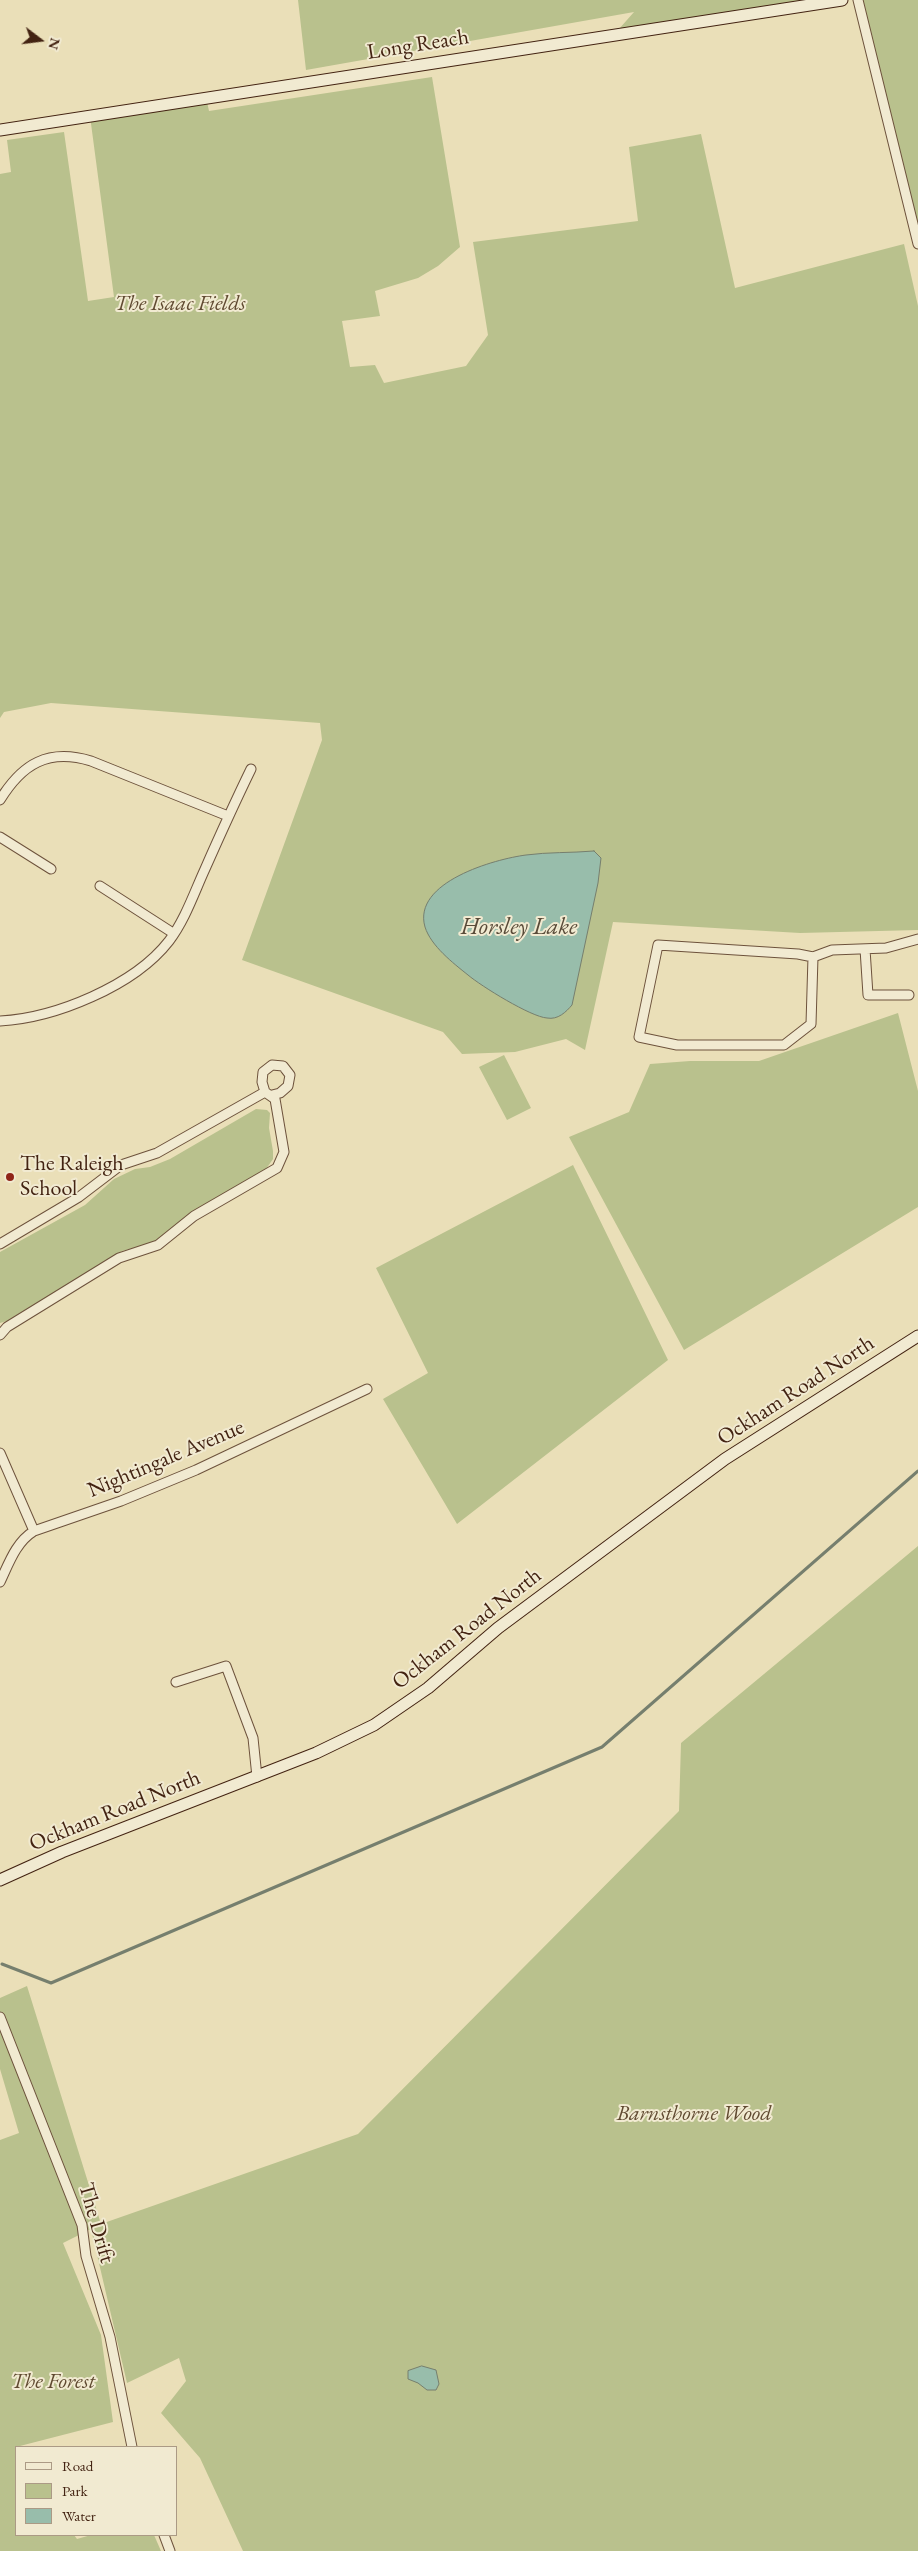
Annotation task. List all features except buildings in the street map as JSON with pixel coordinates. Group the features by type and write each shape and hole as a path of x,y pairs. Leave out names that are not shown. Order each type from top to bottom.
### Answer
{"main road":[{"name":"Long Reach","path":"0,130 842,0"},
{"name":"Ockham Road North","path":"0,1880 62,1852 316,1753 374,1725 428,1688 498,1628 724,1460 918,1336"}],"street":[{"path":"858,0 918,244"},
{"path":"0,800 11,782 27,767 47,758 69,756 90,761 228,816"},
{"path":"0,1021 67,1006 97,994 142,966 156,954 174,933 184,915 251,769"},
{"path":"0,837 51,869"},
{"path":"100,886 174,933"},
{"path":"813,957 811,1024 784,1046 676,1045 639,1037 658,945 798,954 813,957 832,950 886,948 918,939"},
{"path":"864,949 868,995 909,995"},
{"path":"0,1244 79,1198 121,1165 157,1153 269,1094 278,1104 278,1121 284,1152 277,1168 194,1216 158,1245 119,1258 2,1331"},
{"name":"Nightingale Avenue","path":"0,1582 16,1548 25,1536 34,1531 121,1501 196,1470 367,1389"},
{"path":"0,1453 34,1531"},
{"path":"176,1682 226,1666 253,1738 257,1777"},
{"name":"The Drift","path":"0,2017 82,2225 86,2256 110,2337 132,2446"},
{"path":"164,2536 170,2551"}],"green space":[{"path":"298,0 836,0 619,29 634,12 306,70"},
{"path":"858,0 918,0 918,244"},
{"name":"The Isaac Fields","path":"432,77 460,247 438,266 418,278 375,291 380,316 342,321 350,367 375,365 384,383 466,366 488,335 473,242 638,221 629,147 701,134 735,288 904,244 918,306 918,930 800,933 613,922 585,1050 566,1039 515,1052 462,1054 443,1032 242,960 322,740 320,723 51,703 4,712 0,718 0,174 11,172 7,140 64,132 88,301 114,297 90,116 206,97 209,111"},
{"path":"898,1013 918,1091 918,1207 684,1350 569,1137 629,1112 650,1064 690,1061 759,1061"},
{"path":"504,1055 531,1108 507,1120 479,1067"},
{"path":"256,1109 267,1110 270,1113 269,1128 273,1159 266,1169 190,1213 156,1242 122,1251 7,1321 0,1323 0,1252 85,1205 114,1179 135,1169 150,1167 170,1159"},
{"path":"573,1165 668,1360 457,1524 383,1399 428,1373 376,1268"},
{"name":"Barnsthorne Wood","path":"918,1546 918,2551 243,2551 200,2458 161,2413 186,2381 179,2358 127,2383 91,2229 63,2243 101,2335 113,2422 15,2446 15,2536 75,2536 77,2539 88,2536 154,2536 161,2551 0,2551 0,2140 19,2133 0,2069 0,1998 27,1986 101,2224 358,2134 679,1811 681,1743"}],"water":[{"name":"Horsley Lake","path":"594,851 601,858 598,883 572,1005 558,1017 547,1018 540,1016 518,1007 494,993 449,960 428,934 425,927 424,911 431,897 443,885 459,876 512,857 543,853"},
{"path":"422,2366 436,2370 439,2384 436,2390 427,2390 418,2383 408,2379 408,2371"}],"waterway":[{"path":"2,1964 51,1983 602,1747 918,1471"}],"place":[{"name":"The Raleigh School","path":"10,1177"}],"park label":[{"name":"The Forest","path":"53,2382"}]}
